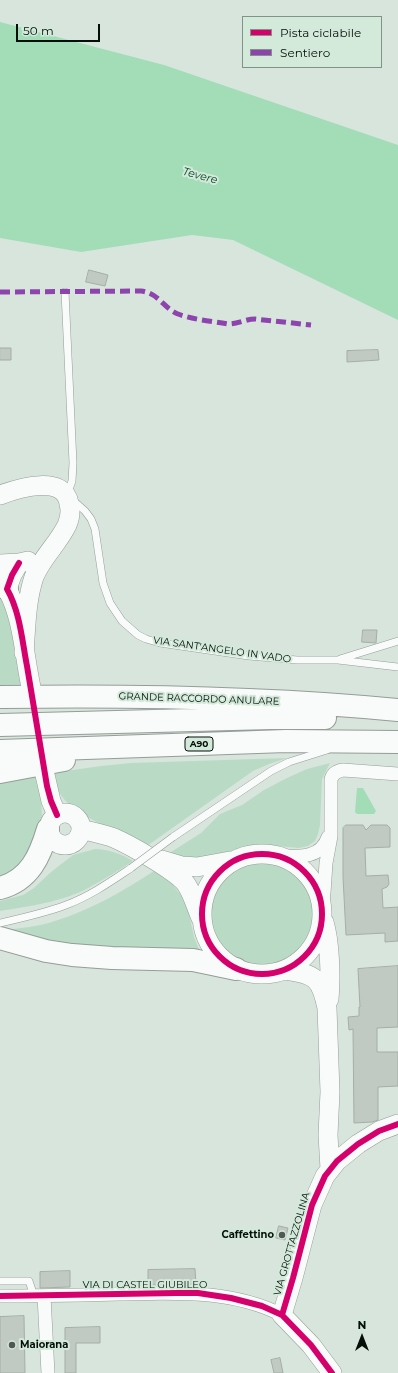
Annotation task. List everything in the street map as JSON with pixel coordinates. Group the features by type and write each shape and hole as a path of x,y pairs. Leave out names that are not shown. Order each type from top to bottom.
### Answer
{"highway":[{"name":"GRANDE RACCORDO ANULARE","path":"0,697 111,696 253,700 398,710"},
{"name":"GRANDE RACCORDO ANULARE","path":"0,725 272,718 398,719"},
{"name":"A90","path":"0,751 286,741 398,742"},
{"path":"0,772 142,746"},
{"path":"0,888 14,883 28,871 40,854 53,822"},
{"path":"0,938 46,951 72,955 112,958 193,960 236,969"}],"street":[{"path":"0,494 24,488 41,486 58,488 67,495 70,510 69,520 55,544 40,564 34,578 28,598 24,653"},
{"path":"0,564 19,564 37,557 55,544"},
{"path":"19,564 3,585 13,601 18,617 31,687"},
{"path":"81,829 114,838 146,855 179,878 190,891 213,951 227,964 236,969 260,974 272,974 285,970 299,962 313,947 318,937 331,830 332,814 330,780 332,776 336,772 343,770 398,774"},
{"path":"45,775 51,801 53,822 51,838 63,846 76,840 81,829 75,816 66,813 53,822"},
{"path":"146,855 176,865 188,867 206,866 252,855 306,855 319,851 325,844 331,830"},
{"path":"273,856 293,862 307,872 316,888 327,932 329,992 327,1008 330,1092 328,1135 330,1169"},
{"path":"202,921 202,904 206,888 215,873 231,861"},
{"path":"285,970 302,972 316,979 322,988 327,1008"},
{"path":"330,1092 339,1137 347,1152"},
{"name":"VIA GROTTAZZOLINA","path":"282,1314 312,1205 318,1190 330,1169 347,1152 374,1134 398,1124"},
{"name":"VIA DI CASTEL GIUBILEO","path":"0,1296 198,1293 231,1298 262,1306 282,1314 311,1345 332,1373"},
{"path":"39,1296 48,1373"}],"lane":[{"path":"65,292 73,463 72,478 67,495"},
{"name":"VIA SANT'ANGELO IN VADO","path":"67,495 85,511 95,529 103,583 112,608 122,621 138,635 160,643 258,657 297,660 338,660 398,667"},
{"path":"338,660 398,640"},
{"path":"0,923 70,903 103,887 173,837 271,771 307,755 361,741"},
{"path":"0,1281 28,1281 39,1296"}],"shaded area":[{"path":"0,597 11,628 21,686 0,685"},
{"path":"287,758 253,771 147,846 94,821 75,809 60,793 52,773 131,763"},
{"path":"330,763 322,779 320,825 318,834 315,841 308,846 299,848 264,845 245,846 211,858 196,860 168,854 201,833 220,814 242,805 264,790 287,778 307,769"},
{"path":"37,774 41,796 42,818 39,839 34,856 0,881 0,780"},
{"path":"95,849 115,852 133,861 80,892 46,903 0,911 0,901 23,895 34,888 51,872 73,855"},
{"path":"262,861 282,865 300,876 311,894 315,914 311,934 300,952 282,963 262,967 242,963 224,952 213,934 209,914 213,894 224,876 242,865"},
{"path":"154,871 172,884 185,900 194,937 201,954 94,949 0,931 42,925 68,917 131,886"}],"water":[{"name":"Tevere","path":"0,22 164,65 398,145 398,320 233,240 192,235 81,252 0,238"},
{"path":"357,788 363,788 376,811 374,814 357,814 355,812"}],"building":[{"path":"89,270 108,275 105,286 86,282"},
{"path":"0,348 11,348 11,360 0,360"},
{"path":"378,350 379,360 347,362 347,351"},
{"path":"363,630 377,630 376,643 362,642"},
{"path":"346,825 363,825 366,830 371,825 387,825 390,828 390,847 365,848 366,876 388,875 389,884 387,887 382,889 383,908 398,907 398,941 385,942 385,933 346,935 343,877 343,828"},
{"path":"398,966 398,1027 377,1028 377,1052 398,1052 398,1086 378,1087 378,1120 372,1122 354,1123 353,1029 349,1030 348,1017 359,1016 358,969"},
{"path":"279,1226 288,1228 285,1240 276,1238"},
{"path":"195,1269 196,1284 148,1285 148,1270"},
{"path":"70,1271 70,1287 40,1288 40,1272"},
{"name":"Maiorana","path":"24,1316 25,1373 0,1373 0,1317"},
{"path":"100,1327 100,1343 76,1343 76,1373 65,1373 65,1328"},
{"path":"280,1358 283,1373 274,1373 271,1360"}],"tunnel":[{"path":"31,687 43,763"}],"marked path":[{"path":"0,292 141,291 147,292 157,298 168,308 178,314 197,319 228,324 255,319 311,325"}],"cycle path":[{"path":"19,563 12,575 7,589 15,607 20,626 47,786 57,815"},
{"path":"262,854 285,858 305,871 318,891 322,914 318,937 305,957 285,970 262,974 239,970 219,957 206,937 202,914 206,891 219,871 239,858 262,854"},
{"path":"282,1315 312,1205 325,1176 337,1161 358,1144 379,1131 398,1124"},
{"path":"0,1296 198,1293 231,1298 262,1306 282,1315 311,1345 332,1373"}],"place":[{"name":"Caffettino","path":"282,1235"},
{"name":"Maiorana","path":"12,1345"}]}
